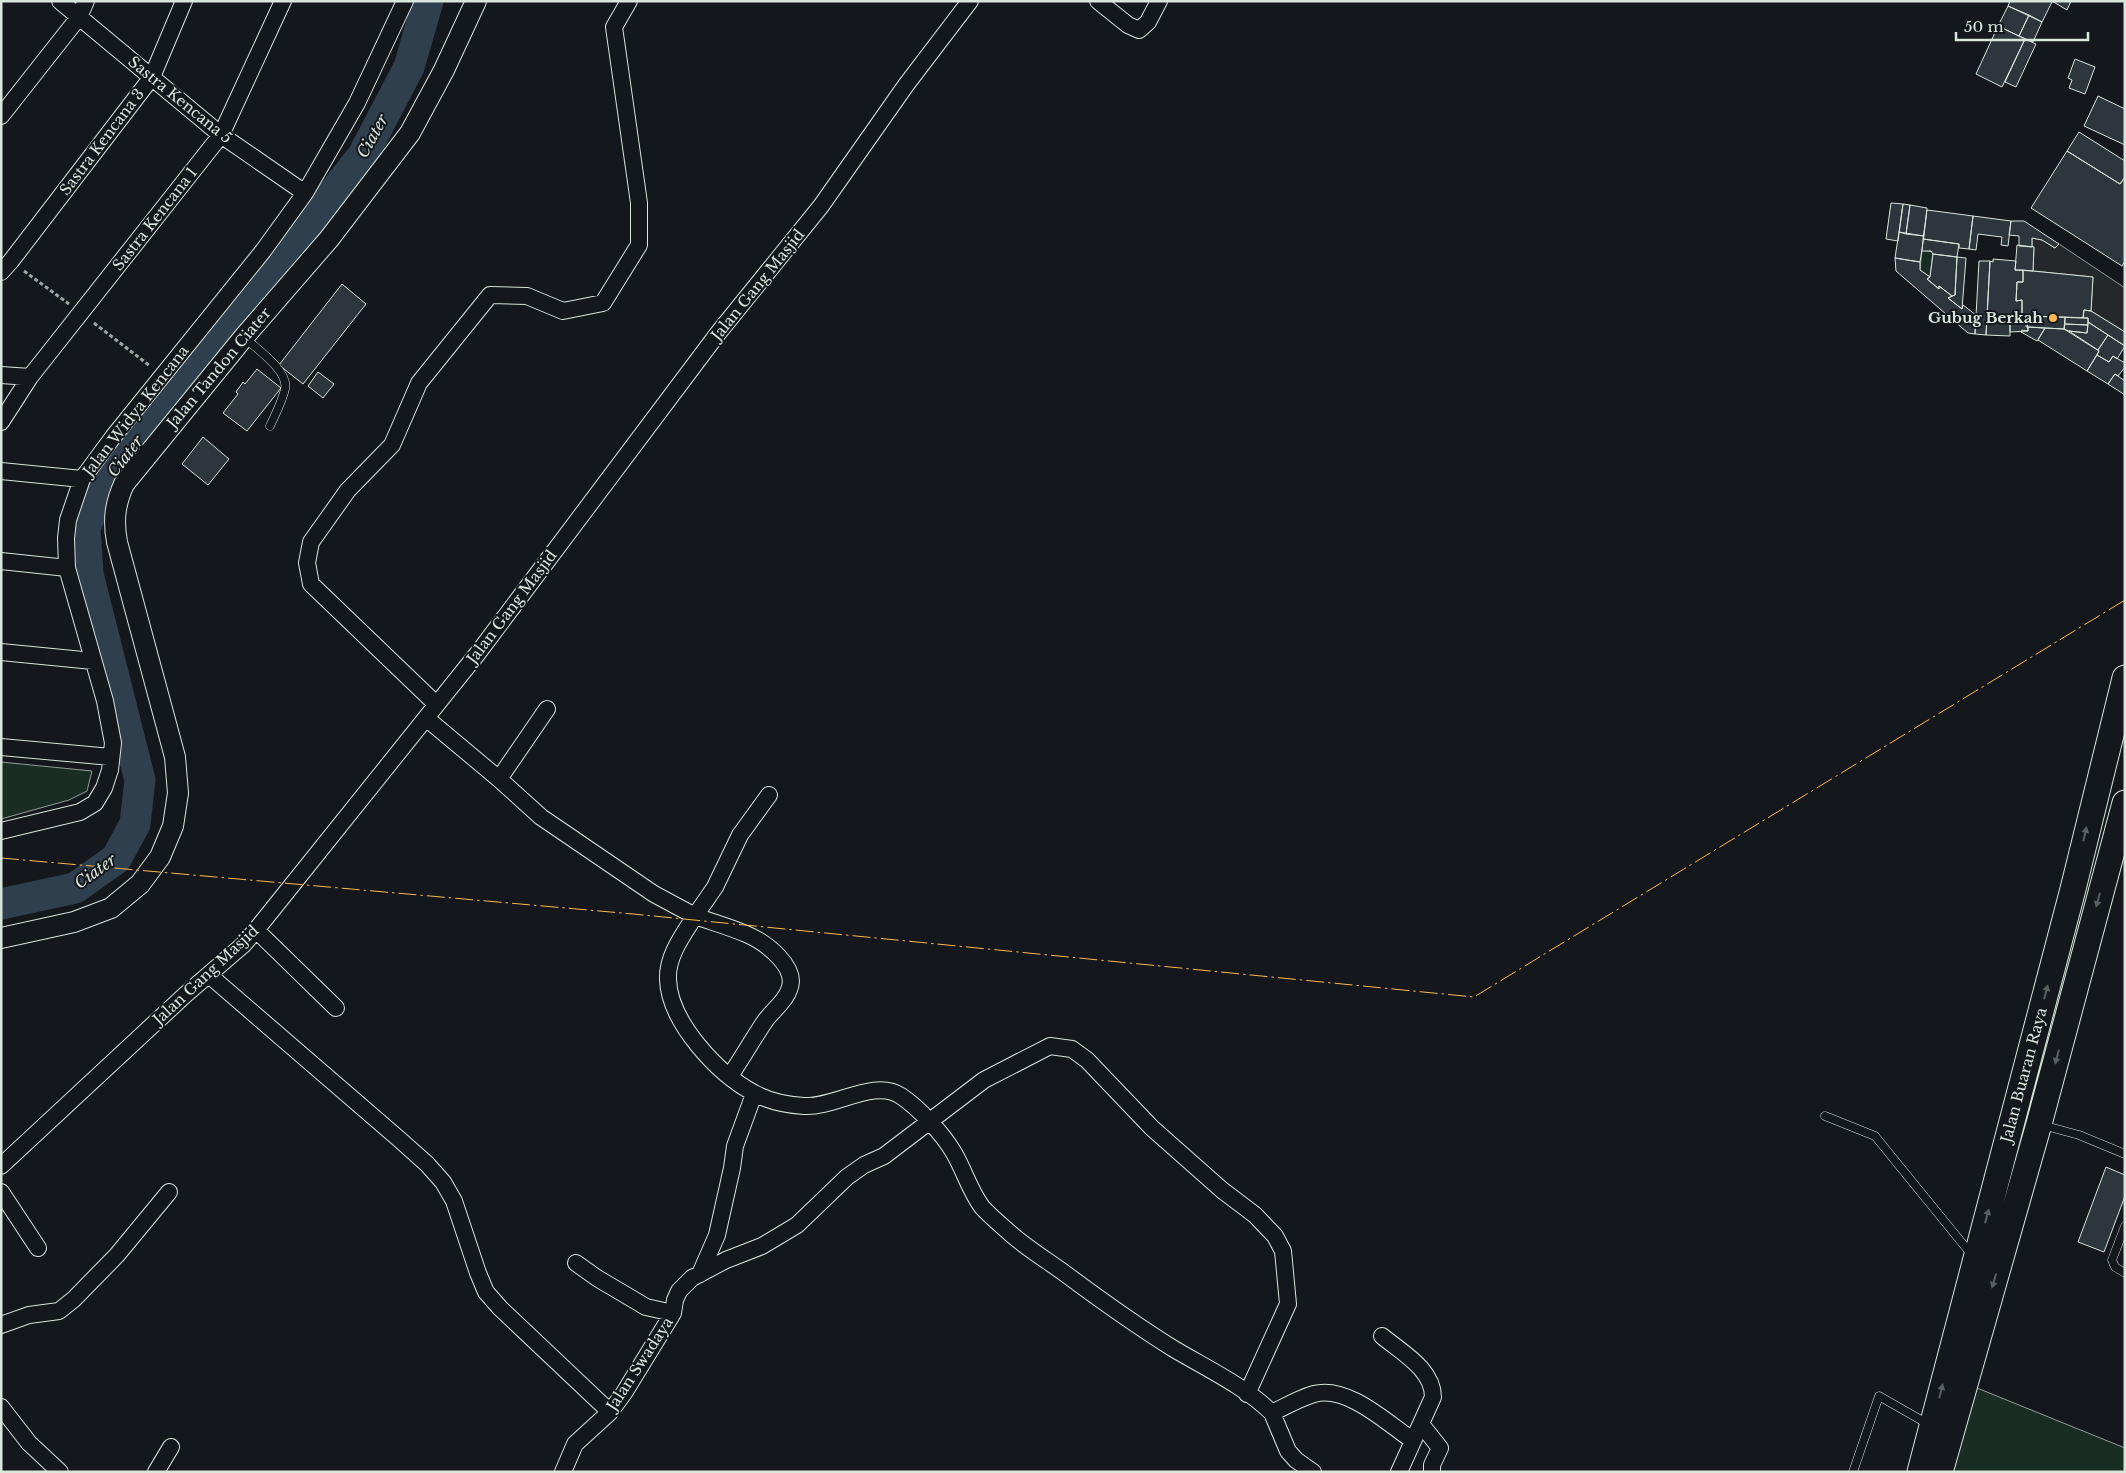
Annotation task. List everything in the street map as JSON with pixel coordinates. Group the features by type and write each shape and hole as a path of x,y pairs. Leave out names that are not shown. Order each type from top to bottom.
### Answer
{"main road":[{"name":"Jalan Buaran Raya","path":"1940,1472 1937,1432 1977,1252 2073,888 2125,678"},
{"name":"Jalan Buaran Raya","path":"1920,1472 1937,1432 2039,1124 2115,853 2125,803"}],"street":[{"name":"Sastra Kencana 5","path":"60,1 221,135 305,193"},
{"path":"1,116 78,17 86,1"},
{"name":"Sastra Kencana 3","path":"1,272 12,261 152,77 184,1"},
{"name":"Sastra Kencana 1","path":"1,422 30,377 221,135 283,1"},
{"name":"Jalan Widya Kencana","path":"1,831 80,812 95,804 104,788 113,743 105,701 67,568 66,538 68,520 82,479 114,436 263,251 305,193 357,103 405,1"},
{"name":"Jalan Tandon Ciater","path":"1,938 74,922 111,908 140,884 160,856 173,826 178,793 175,757 117,542 114,524 115,510 124,484 244,337 329,239 410,133 444,70 476,1"},
{"path":"436,704 311,584 307,563 311,542 348,490 392,445 419,383 490,295 527,296 563,311 603,303 639,245 639,203 614,28 629,1"},
{"name":"Jalan Gang Masjid","path":"1,1166 256,930 478,653 719,332 821,206 906,85 970,1"},
{"path":"1098,1 1128,25 1139,30 1148,22 1160,1"},
{"path":"1,375 30,377"},
{"path":"1,471 82,479"},
{"path":"1,561 67,568"},
{"path":"1,652 93,661"},
{"path":"499,779 546,709"},
{"path":"426,718 541,817 654,894 695,916 746,934 760,942 787,968 792,981 789,992 766,1019 730,1076"},
{"path":"1,747 111,757"},
{"path":"769,795 740,835 716,887 695,916 671,958 667,978 670,996 684,1027 708,1056 754,1094 783,1103 805,1106 825,1105 874,1091 888,1090 899,1095 928,1121 953,1151 982,1206 1013,1235 1139,1328 1247,1394 1272,1413 1288,1451 1296,1460 1313,1472"},
{"path":"256,930 336,1008"},
{"path":"209,975 299,1051 427,1164 444,1182 454,1201 486,1292 500,1308 610,1412"},
{"name":"Jalan Swadaya","path":"563,1472 575,1444 610,1412 624,1393 674,1306 682,1286 700,1274 762,1246 797,1225 847,1177 864,1165 884,1156 984,1080 1050,1046 1072,1049 1087,1060 1152,1128 1222,1190 1255,1215 1275,1236 1283,1251 1288,1304 1247,1394"},
{"path":"700,1274 717,1235 735,1146 754,1094"},
{"path":"1,1192 38,1248"},
{"path":"1,1325 29,1314 59,1311 74,1299 117,1255 169,1192"},
{"path":"576,1262 597,1278 646,1307 674,1306"},
{"path":"1382,1336 1425,1372 1430,1380 1433,1397 1398,1472"},
{"path":"1272,1413 1309,1396 1330,1392 1348,1396 1412,1440"},
{"path":"1,1407 29,1443 60,1472"},
{"path":"1420,1424 1440,1448 1432,1465 1432,1472"},
{"path":"156,1472 171,1447"}],"lane":[{"path":"244,337 278,368 285,379 285,389 270,426"},
{"path":"1825,1116 1875,1136 1967,1249 1977,1252"},
{"path":"2039,1124 2079,1135 2125,1154"},
{"path":"2125,1226 2112,1260 2115,1267 2125,1273"},
{"path":"1853,1472 1879,1396 1918,1417 1937,1432"}],"green space":[{"path":"1922,250 1933,252 1930,277 1920,270"},
{"path":"1,762 92,771 87,791 69,800 1,819"},
{"path":"1972,1386 2125,1448 2125,1472 1951,1472"}],"shaded area":[{"path":"2032,238 2042,240 2055,248 2059,244 2125,288 2125,332 2091,311 2093,277 2033,271 2034,247 2032,247"}],"building":[{"path":"2010,1 2052,2 2042,22 2008,6"},
{"path":"2052,1 2071,1 2067,10"},
{"path":"2008,6 2029,15 2019,36 1998,26"},
{"path":"2029,15 2042,22 2033,42 2019,36"},
{"path":"1998,26 2025,39 2002,87 1976,74"},
{"path":"2025,39 2036,44 2016,87 2005,82"},
{"path":"2075,59 2095,67 2085,94 2069,88 2072,80 2068,78"},
{"path":"2098,96 2125,109 2125,145 2084,126"},
{"path":"2079,132 2125,161 2125,177 2120,184 2067,151"},
{"path":"2067,151 2120,184 2125,177 2125,261 2122,266 2031,208"},
{"path":"1891,203 1903,204 1898,241 1886,239"},
{"path":"1903,204 1910,205 1906,234 1899,232"},
{"path":"1910,205 1927,208 1924,236 1906,234"},
{"path":"1927,210 1973,216 1969,249 1959,248 1959,244 1923,239"},
{"path":"1973,216 2011,221 2008,246 2001,245 2002,237 1978,234 1976,250 1969,249"},
{"path":"2011,221 2024,221 2059,244 2055,248 2042,240 2032,238 2032,247 2019,246 2019,236 2009,235"},
{"path":"1899,232 1924,236 1920,262 1895,258"},
{"path":"1923,239 1959,244 1957,257 1933,254 1931,251 1922,251"},
{"path":"2017,245 2034,247 2033,271 2015,270"},
{"path":"1933,254 1957,257 1955,295 1952,296 1939,286 1939,289 1927,279 1930,277"},
{"path":"1957,257 1966,258 1962,309 1948,298 1955,295"},
{"path":"1895,258 1920,262 1920,270 1930,277 1927,279 1939,289 1939,286 1952,296 1948,298 1962,309 1963,305 1976,315 1975,334 1968,333 1896,271"},
{"path":"1993,259 2016,261 2015,270 2023,270 2023,282 2017,282 2016,301 2022,300 2022,316 2013,315 2013,318 2010,318 1987,316 1990,261 1993,262"},
{"path":"1979,261 1990,261 1986,335 1975,334"},
{"path":"2023,270 2093,277 2091,311 2084,310 2083,318 2022,316 2022,300 2016,301 2017,282 2023,282"},
{"path":"342,284 366,304 303,384 279,365"},
{"path":"2084,310 2091,311 2125,332 2125,346 2088,322 2088,318 2083,318"},
{"path":"2013,315 2027,316 2028,331 2010,332 2010,318 2013,318"},
{"path":"1987,316 2010,318 2010,336 1986,335"},
{"path":"2027,316 2065,317 2064,329 2026,327"},
{"path":"2065,317 2088,318 2088,325 2065,324"},
{"path":"2088,322 2108,335 2098,350 2069,331 2087,333"},
{"path":"2065,324 2088,325 2087,333 2064,329"},
{"path":"2028,327 2045,328 2037,341 2021,332 2022,330 2028,331"},
{"path":"2045,328 2064,329 2099,351 2087,371 2038,340"},
{"path":"2108,335 2125,346 2117,359 2113,356 2109,362 2097,355 2098,350"},
{"path":"2097,355 2109,362 2113,356 2125,363 2125,367 2118,376 2115,374 2108,384 2087,371"},
{"path":"257,369 281,388 247,431 223,413 238,394 236,392 243,382 245,384"},
{"path":"318,372 334,384 323,398 308,386"},
{"path":"2115,374 2125,381 2125,395 2108,384"},
{"path":"203,437 229,459 208,485 182,464"},
{"path":"2106,1167 2125,1175 2125,1196 2104,1252 2078,1242"}],"waterway":[{"name":"Ciater","path":"1,904 75,888 116,859 135,824 140,780 88,574 85,528 103,484 363,155 409,67 428,1"}],"power":[{"path":"1,858 633,914 1474,997 2125,600"}],"place":[{"name":"Gubug Berkah","path":"2053,318"}]}
